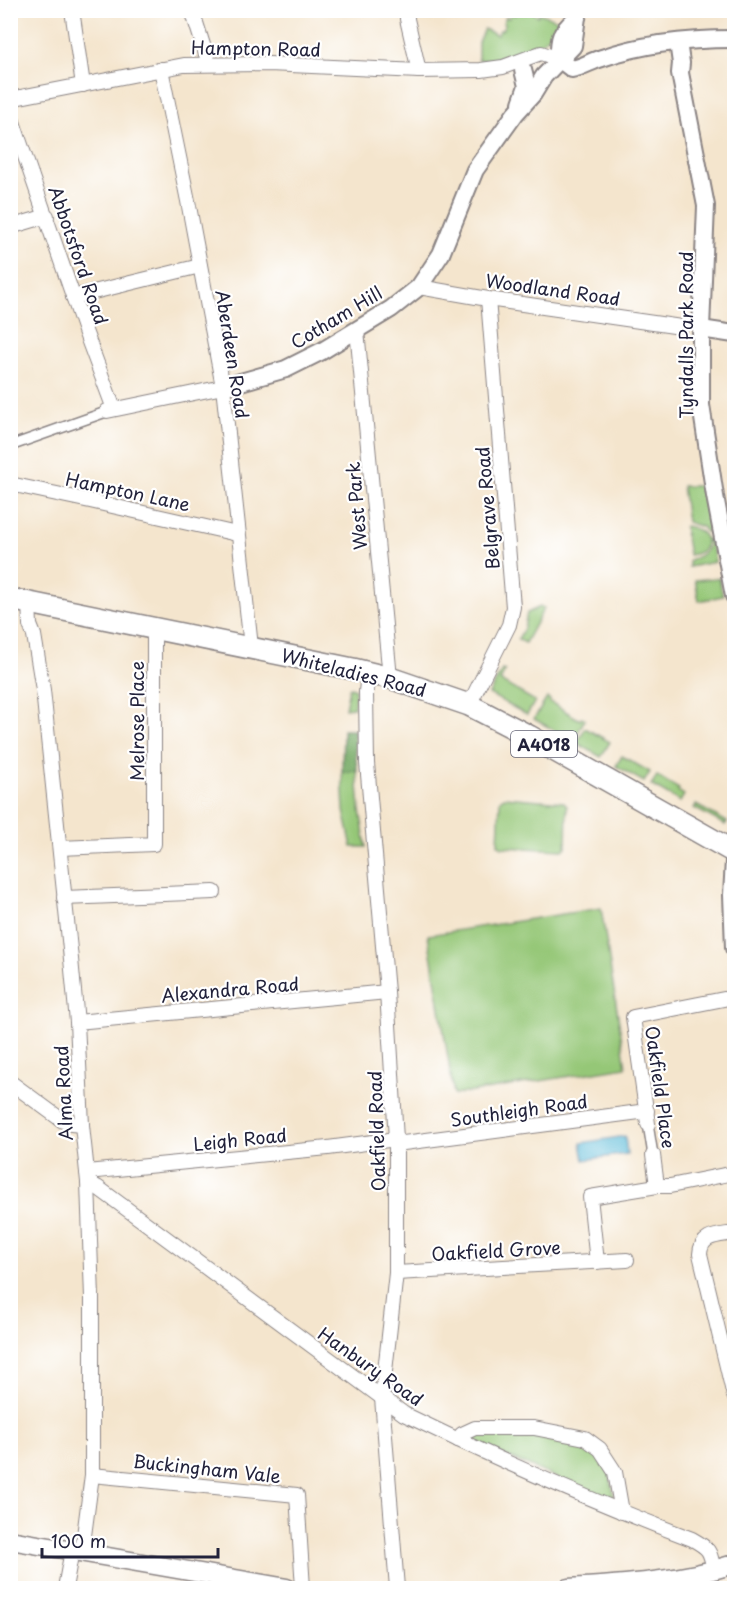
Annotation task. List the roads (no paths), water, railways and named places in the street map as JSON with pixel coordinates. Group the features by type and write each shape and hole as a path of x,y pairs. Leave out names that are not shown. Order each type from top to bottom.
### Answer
{"main road":[{"name":"Whiteladies Road","path":"27,602 390,678 469,705 585,767 735,852"},
{"path":"10,1539 287,1588"},
{"path":"568,1588 636,1584 735,1564"}],"street":[{"path":"72,10 82,85"},
{"path":"192,10 209,64"},
{"path":"407,10 419,71"},
{"name":"Cotham Hill","path":"10,446 110,411 222,387 286,369 322,351 391,309 419,287 441,254 475,170 544,76 573,46 578,14"},
{"path":"558,59 572,69 581,68 601,58 673,42 735,39"},
{"name":"Tyndalls Park Road","path":"673,42 675,64 680,73 706,203 701,329 701,405 715,496 735,596"},
{"name":"Hampton Road","path":"10,99 184,65 269,64 419,71 481,70 503,67 541,54 558,59"},
{"name":"Hampton Road","path":"503,67 538,71 558,59"},
{"name":"Aberdeen Road","path":"161,69 222,387 250,647"},
{"path":"515,114 527,86 524,70"},
{"name":"Abbotsford Road","path":"10,112 47,216 110,411"},
{"path":"10,227 47,216"},
{"path":"73,297 200,266"},
{"name":"Woodland Road","path":"419,287 681,327"},
{"name":"Belgrave Road","path":"469,705 509,625 513,607 488,299"},
{"path":"701,329 735,334"},
{"name":"West Park","path":"357,330 390,678"},
{"name":"Hampton Lane","path":"10,484 237,534"},
{"name":"Alma Road","path":"27,602 43,690 77,1022 92,1298 92,1475 77,1550 65,1588"},
{"name":"Melrose Place","path":"60,848 154,844 154,627"},
{"name":"Oakfield Road","path":"368,673 367,763 387,992 396,1142 396,1273 382,1398 397,1588"},
{"path":"735,860 732,911 735,948"},
{"path":"64,898 214,892"},
{"name":"Alexandra Road","path":"77,1022 387,992"},
{"name":"Oakfield Place","path":"657,1186 633,1017 735,997"},
{"path":"10,1082 63,1121 82,1125"},
{"name":"Southleigh Road","path":"396,1142 648,1117"},
{"name":"Leigh Road","path":"87,1177 396,1142"},
{"path":"597,1262 590,1197 670,1186 735,1173"},
{"name":"Hanbury Road","path":"87,1177 97,1187 404,1414 622,1512 693,1539 710,1553 714,1570"},
{"path":"735,1233 708,1238 700,1247 700,1254 735,1396"},
{"name":"Oakfield Grove","path":"396,1273 627,1260"},
{"path":"458,1440 462,1434 475,1428 534,1428 585,1438 600,1449 615,1473 622,1512"},
{"name":"Buckingham Vale","path":"92,1475 297,1496 303,1588"}],"water":[{"path":"625,1136 627,1154 584,1160 581,1143"}]}
